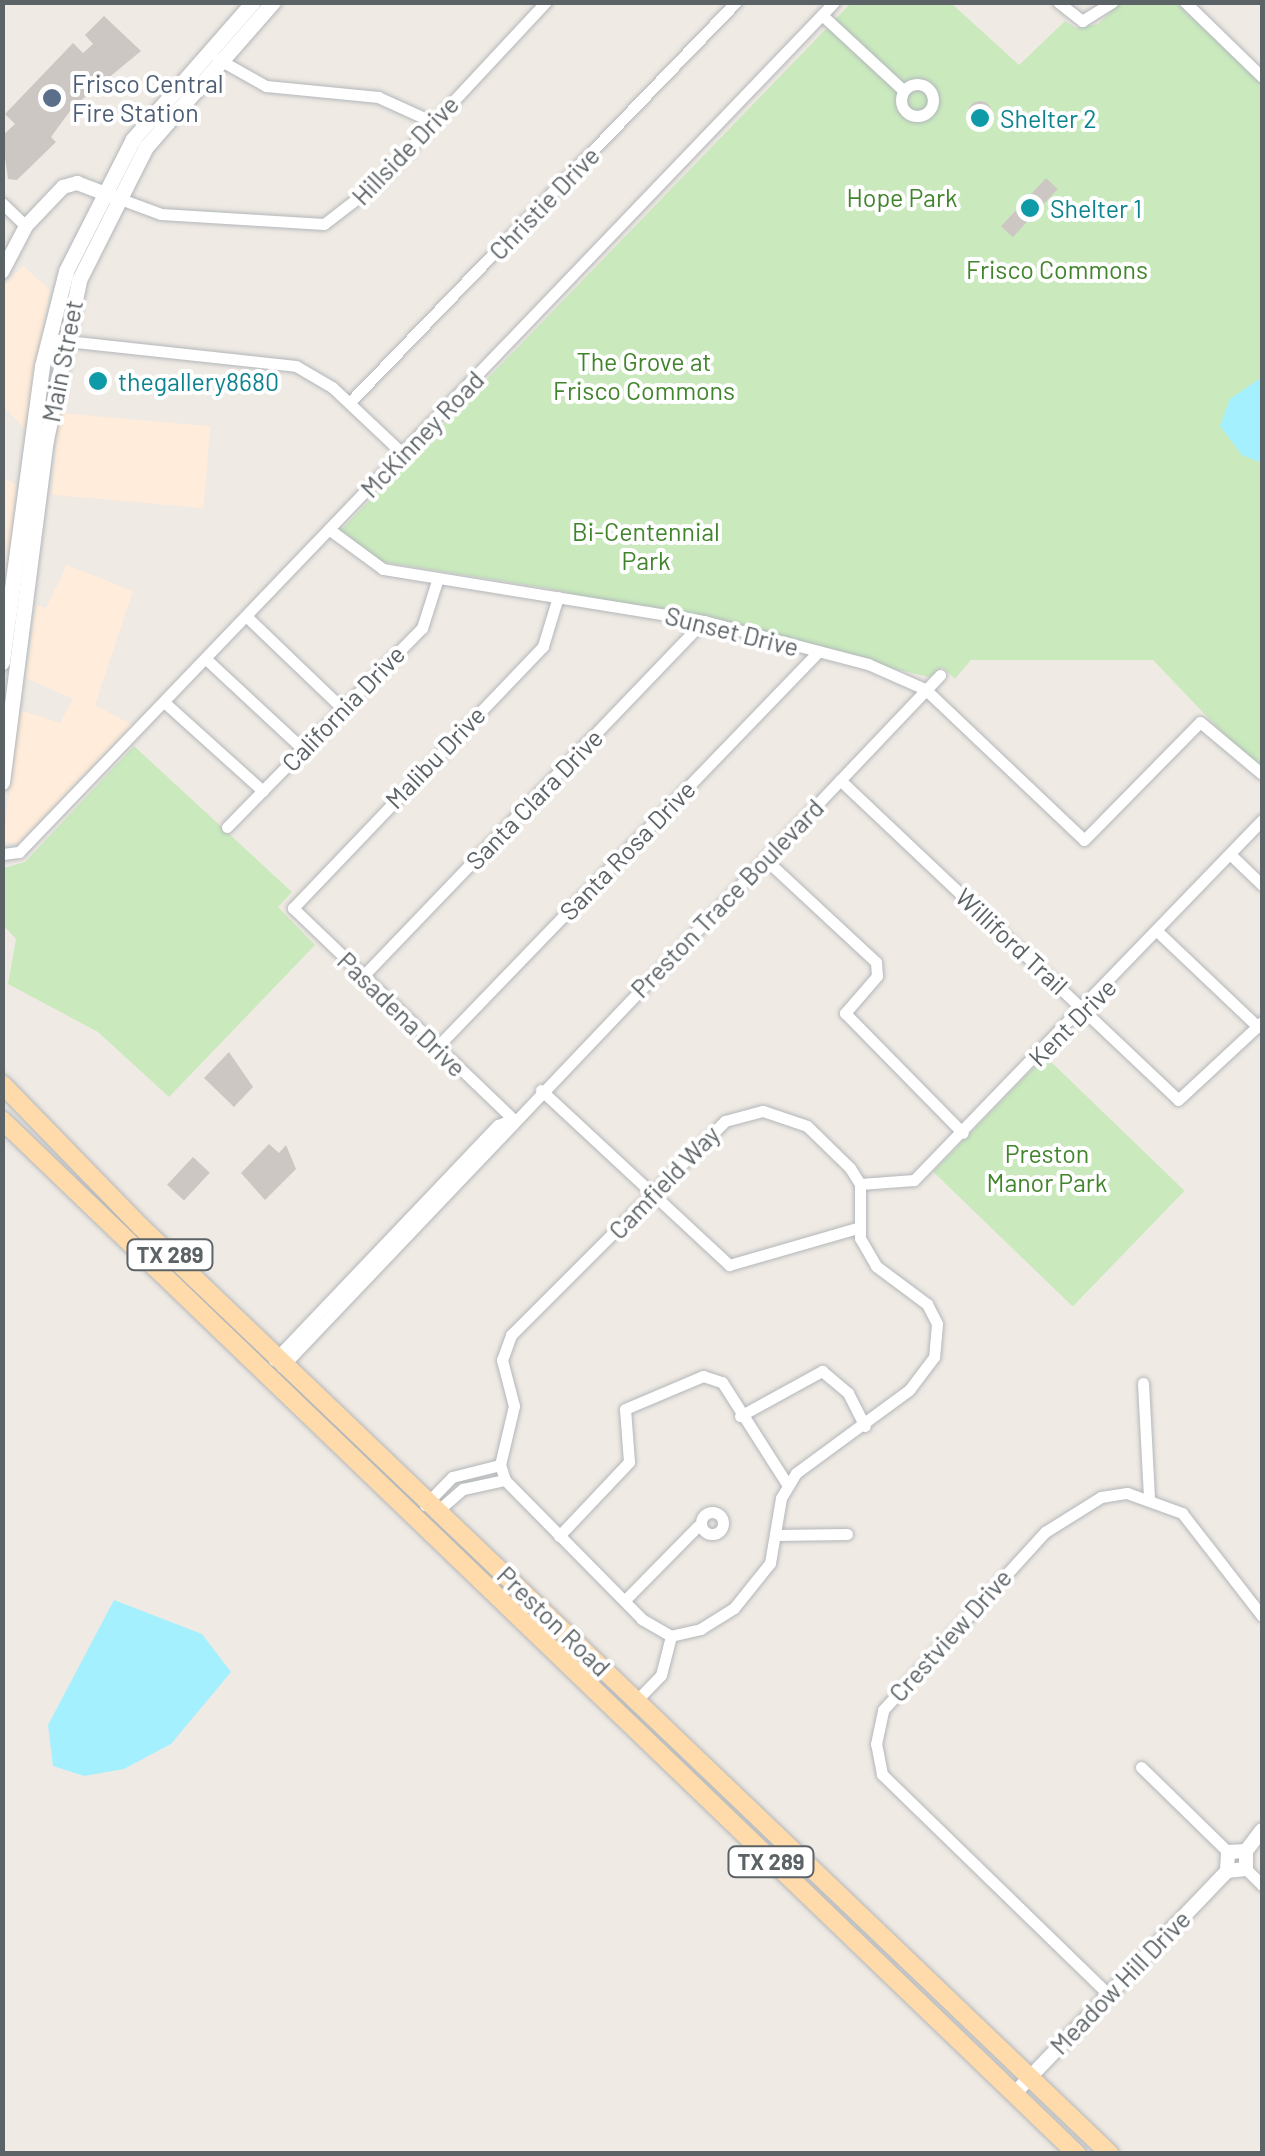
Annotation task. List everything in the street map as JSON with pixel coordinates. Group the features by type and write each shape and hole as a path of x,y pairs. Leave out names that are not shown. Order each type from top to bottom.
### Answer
{"main road":[{"name":"Main Street","path":"213,55 253,2"},
{"name":"Main Street","path":"2,782 10,634 56,340 108,195 133,138 213,55 273,2"},
{"name":"Main Street","path":"2,662 10,634"},
{"name":"Preston Road","path":"2,1084 140,1226 1110,2154"},
{"name":"Preston Road","path":"2,1120 124,1242 1076,2154"},
{"path":"124,1242 140,1226"}],"street":[{"name":"Hillside Drive","path":"108,195 162,214 324,224 378,183 546,2"},
{"name":"Christie Drive","path":"350,402 736,2"},
{"name":"McKinney Road","path":"2,854 20,852 834,2"},
{"path":"1058,2 1082,21 1113,2"},
{"path":"1185,2 1261,73"},
{"path":"822,15 903,90"},
{"path":"213,55 266,86 378,97 433,122"},
{"path":"2,272 26,226 63,187 108,195"},
{"path":"2,203 26,226"},
{"path":"56,340 272,360 314,374 350,402 403,454"},
{"name":"Sunset Drive","path":"330,530 374,566 704,621 818,652 925,689 1084,840 1184,735 1210,724 1262,774"},
{"name":"California Drive","path":"227,826 422,628 438,578"},
{"name":"Malibu Drive","path":"293,908 542,646 558,597"},
{"path":"246,617 342,708"},
{"name":"Santa Clara Drive","path":"363,976 704,621"},
{"name":"Santa Rosa Drive","path":"436,1048 818,652"},
{"path":"206,659 303,749"},
{"name":"Preston Trace Boulevard","path":"266,1377 378,1259 504,1138 513,1119 940,675"},
{"path":"164,702 263,791"},
{"name":"Williford Trail","path":"840,780 1183,1102 1260,1024"},
{"name":"Kent Drive","path":"860,1184 914,1180 1086,1010 1262,820"},
{"path":"1230,855 1262,885"},
{"path":"765,859 876,962 877,976 845,1012 963,1133"},
{"name":"Pasadena Drive","path":"293,908 513,1119"},
{"path":"1158,932 1260,1024"},
{"path":"542,1090 729,1265 856,1228"},
{"name":"Camfield Way","path":"500,1465 514,1406 502,1360 510,1335 724,1121 763,1111 807,1126 860,1184"},
{"path":"670,1636 701,1629 734,1608 762,1577 787,1484 923,1377 938,1333 927,1304 876,1266 856,1228 860,1184"},
{"path":"740,1416 822,1371 848,1393 865,1426"},
{"path":"559,1536 630,1462 625,1409 708,1375 722,1382 740,1416 787,1484"},
{"path":"1143,1383 1149,1497 1182,1513 1262,1616"},
{"path":"418,1522 459,1473 500,1465 505,1480 559,1536 625,1600 670,1636"},
{"path":"433,1506 463,1489 505,1480"},
{"name":"Crestview Drive","path":"1109,1994 896,1791 882,1774 876,1744 892,1695 1046,1532 1101,1496 1149,1497"},
{"path":"625,1600 698,1526"},
{"path":"776,1535 847,1534"},
{"path":"621,1717 660,1674 670,1636"},
{"path":"1141,1767 1228,1852 1227,1871 1246,1868"},
{"path":"1262,1830 1246,1850 1246,1868 1262,1885"},
{"path":"1228,1852 1246,1850"},
{"name":"Meadow Hill Drive","path":"1014,2094 1227,1871"}],"shaded area":[{"path":"23,266 50,290 25,429 3,406 2,287"},
{"path":"59,413 210,426 203,508 52,495"},
{"path":"3,478 17,485 3,599"},
{"path":"67,565 133,591 95,705 132,725 18,843 3,842 19,710 60,723 73,699 26,678 36,605 46,608"}],"green space":[{"name":"Frisco Commons","path":"851,3 951,3 1019,65 1065,21 1076,28 1098,24 1120,3 1176,3 1262,84 1262,774 1153,660 971,660 955,679 942,667 929,677 551,589 378,561 340,531"},
{"path":"134,746 292,892 278,907 315,945 169,1097 98,1032 8,984 16,939 3,925 4,868 25,862"},
{"name":"Preston Manor Park","path":"1045,1056 1185,1191 1073,1307 933,1172"}],"water":[{"path":"1262,377 1262,463 1242,455 1220,426 1230,399"},
{"path":"114,1600 202,1634 231,1672 171,1744 124,1769 84,1776 53,1766 48,1725"}],"building":[{"name":"Frisco Central Fire Station","path":"104,16 141,51 73,107 51,137 56,142 17,180 8,179 2,136 15,124 5,114 73,43 83,53 93,44 85,35"},
{"name":"Shelter 2","path":"980,101 989,104 989,122 980,125 971,122 968,113 971,104"},
{"name":"Shelter 1","path":"1046,178 1058,189 1013,237 1001,226"},
{"path":"229,1052 253,1087 234,1107 204,1078"},
{"path":"269,1144 279,1153 286,1145 296,1169 265,1200 241,1173"},
{"path":"193,1157 210,1173 184,1200 167,1185"}],"place":[{"name":"Frisco Central Fire Station","path":"52,98"},
{"name":"Shelter 2","path":"980,118"},
{"name":"Shelter 1","path":"1030,208"},
{"name":"thegallery8680","path":"98,381"}],"park label":[{"name":"Hope Park","path":"902,197"},
{"name":"The Grove at Frisco Commons","path":"644,376"},
{"name":"Bi-Centennial Park","path":"646,546"}]}
